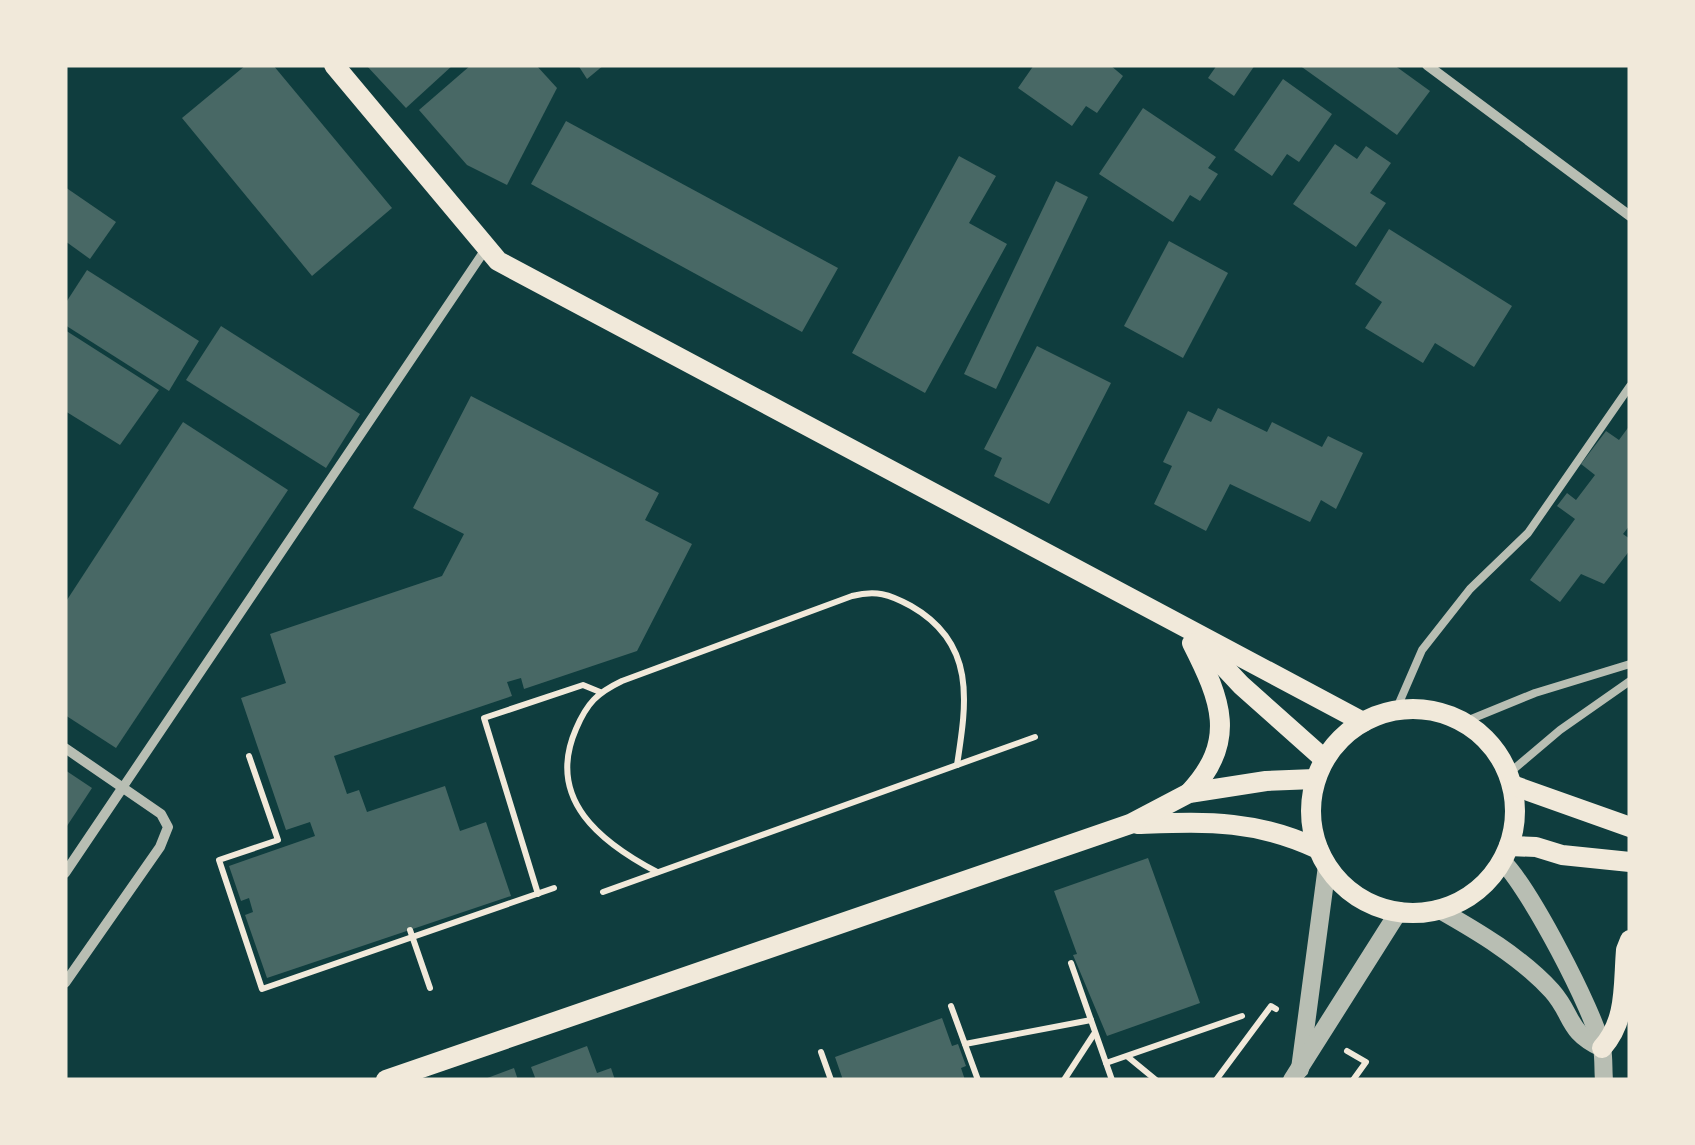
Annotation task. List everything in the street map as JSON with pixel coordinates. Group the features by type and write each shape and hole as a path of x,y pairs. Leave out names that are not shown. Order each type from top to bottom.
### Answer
{"main road":[{"path":"334,65 498,261 1363,722"},
{"path":"1182,623 1241,685 1324,759"},
{"path":"1182,623 1213,684 1222,728 1210,772 1189,794"},
{"path":"1130,824 1216,822 1283,832 1322,857 1358,897 1399,911 1438,909 1470,895 1488,880 1505,854 1515,816 1510,779 1482,736 1464,722 1431,710 1396,710 1363,722 1341,738 1324,759 1316,780 1311,814 1322,857"},
{"path":"1510,779 1630,827"},
{"path":"386,1080 1130,824 1189,794 1266,781 1316,780"},
{"path":"1505,854 1536,847 1562,856 1630,862"},
{"path":"1602,1048 1616,1032 1622,1012 1630,940"}],"street":[{"path":"1427,65 1630,216"},
{"path":"65,873 487,248"},
{"path":"65,748 160,814 168,826 166,838 65,982"},
{"path":"1505,854 1602,1048 1604,1080"},
{"path":"1296,1074 1322,857"},
{"path":"1438,909 1475,930 1536,976 1554,994 1582,1038 1602,1048"},
{"path":"1296,1074 1399,911"}],"lane":[{"path":"1396,710 1422,650 1470,589 1528,534 1630,386"},
{"path":"1464,722 1534,693 1630,664"},
{"path":"1510,779 1560,730 1630,681"}],"path":[{"path":"657,872 610,846 576,804 566,768 568,752 589,702 600,692 852,596 876,591 928,616 943,629 966,685 957,765"},
{"path":"538,894 484,718 583,684 600,692"},
{"path":"603,892 1036,737"},
{"path":"250,756 278,840 219,860 262,989 411,934 554,888"},
{"path":"411,934 430,988"},
{"path":"1071,963 1112,1080"},
{"path":"951,1006 978,1080"},
{"path":"1106,1063 1242,1016"},
{"path":"965,1044 1091,1020"},
{"path":"1064,1080 1095,1033"},
{"path":"821,1052 831,1080"},
{"path":"1127,1056 1156,1080"}],"building":[{"path":"246,65 273,65 392,208 312,276 182,118"},
{"path":"366,65 453,65 406,108"},
{"path":"471,65 536,65 557,88 507,185 467,165 419,110"},
{"path":"578,65 604,65 587,79"},
{"path":"1034,65 1110,65 1123,76 1097,113 1086,106 1072,126 1018,88"},
{"path":"1217,65 1255,65 1234,96 1208,78"},
{"path":"1299,65 1394,65 1430,91 1397,135"},
{"path":"1283,79 1332,114 1299,162 1287,154 1272,176 1234,150"},
{"path":"1143,108 1216,157 1208,168 1218,174 1200,201 1190,195 1173,222 1099,174"},
{"path":"566,121 838,268 802,332 531,184"},
{"path":"1335,144 1357,159 1366,146 1391,163 1370,193 1386,203 1356,247 1293,204"},
{"path":"959,156 996,176 969,223 1007,244 925,393 852,353"},
{"path":"1056,181 1088,197 996,389 964,374"},
{"path":"65,187 116,222 90,259 65,241"},
{"path":"1389,229 1512,306 1474,367 1435,343 1423,363 1365,328 1382,302 1355,284"},
{"path":"1169,241 1228,273 1183,358 1124,326"},
{"path":"87,270 199,341 169,391 65,325 65,304"},
{"path":"221,326 360,414 326,468 186,380"},
{"path":"65,330 159,390 120,445 65,411"},
{"path":"1037,346 1111,383 1049,504 994,476 1002,458 984,449"},
{"path":"471,396 659,493 645,520 692,544 637,651 524,689 521,678 507,682 512,696 334,756 347,794 359,790 367,812 445,786 460,831 486,822 511,896 267,978 245,915 253,912 249,898 241,901 229,866 315,836 310,822 286,830 241,698 286,683 270,634 442,576 464,534 413,508"},
{"path":"1218,408 1267,432 1272,422 1322,447 1328,436 1363,453 1336,509 1321,500 1310,522 1230,484 1206,531 1154,504 1172,466 1163,462 1188,411 1211,422"},
{"path":"183,422 288,490 116,748 65,715 65,603"},
{"path":"1630,425 1630,525 1623,534 1630,539 1630,550 1604,584 1581,574 1560,602 1530,580 1575,519 1557,506 1567,493 1576,500 1595,475 1581,464 1606,431 1619,440"},
{"path":"65,770 92,788 65,829"},
{"path":"1148,858 1200,1003 1107,1036 1073,955 1077,954 1054,891"},
{"path":"942,1018 952,1046 958,1044 966,1066 961,1068 965,1080 843,1080 835,1057"},
{"path":"587,1046 597,1073 611,1068 615,1080 536,1080 531,1067"},
{"path":"514,1068 518,1080 482,1080"}]}
